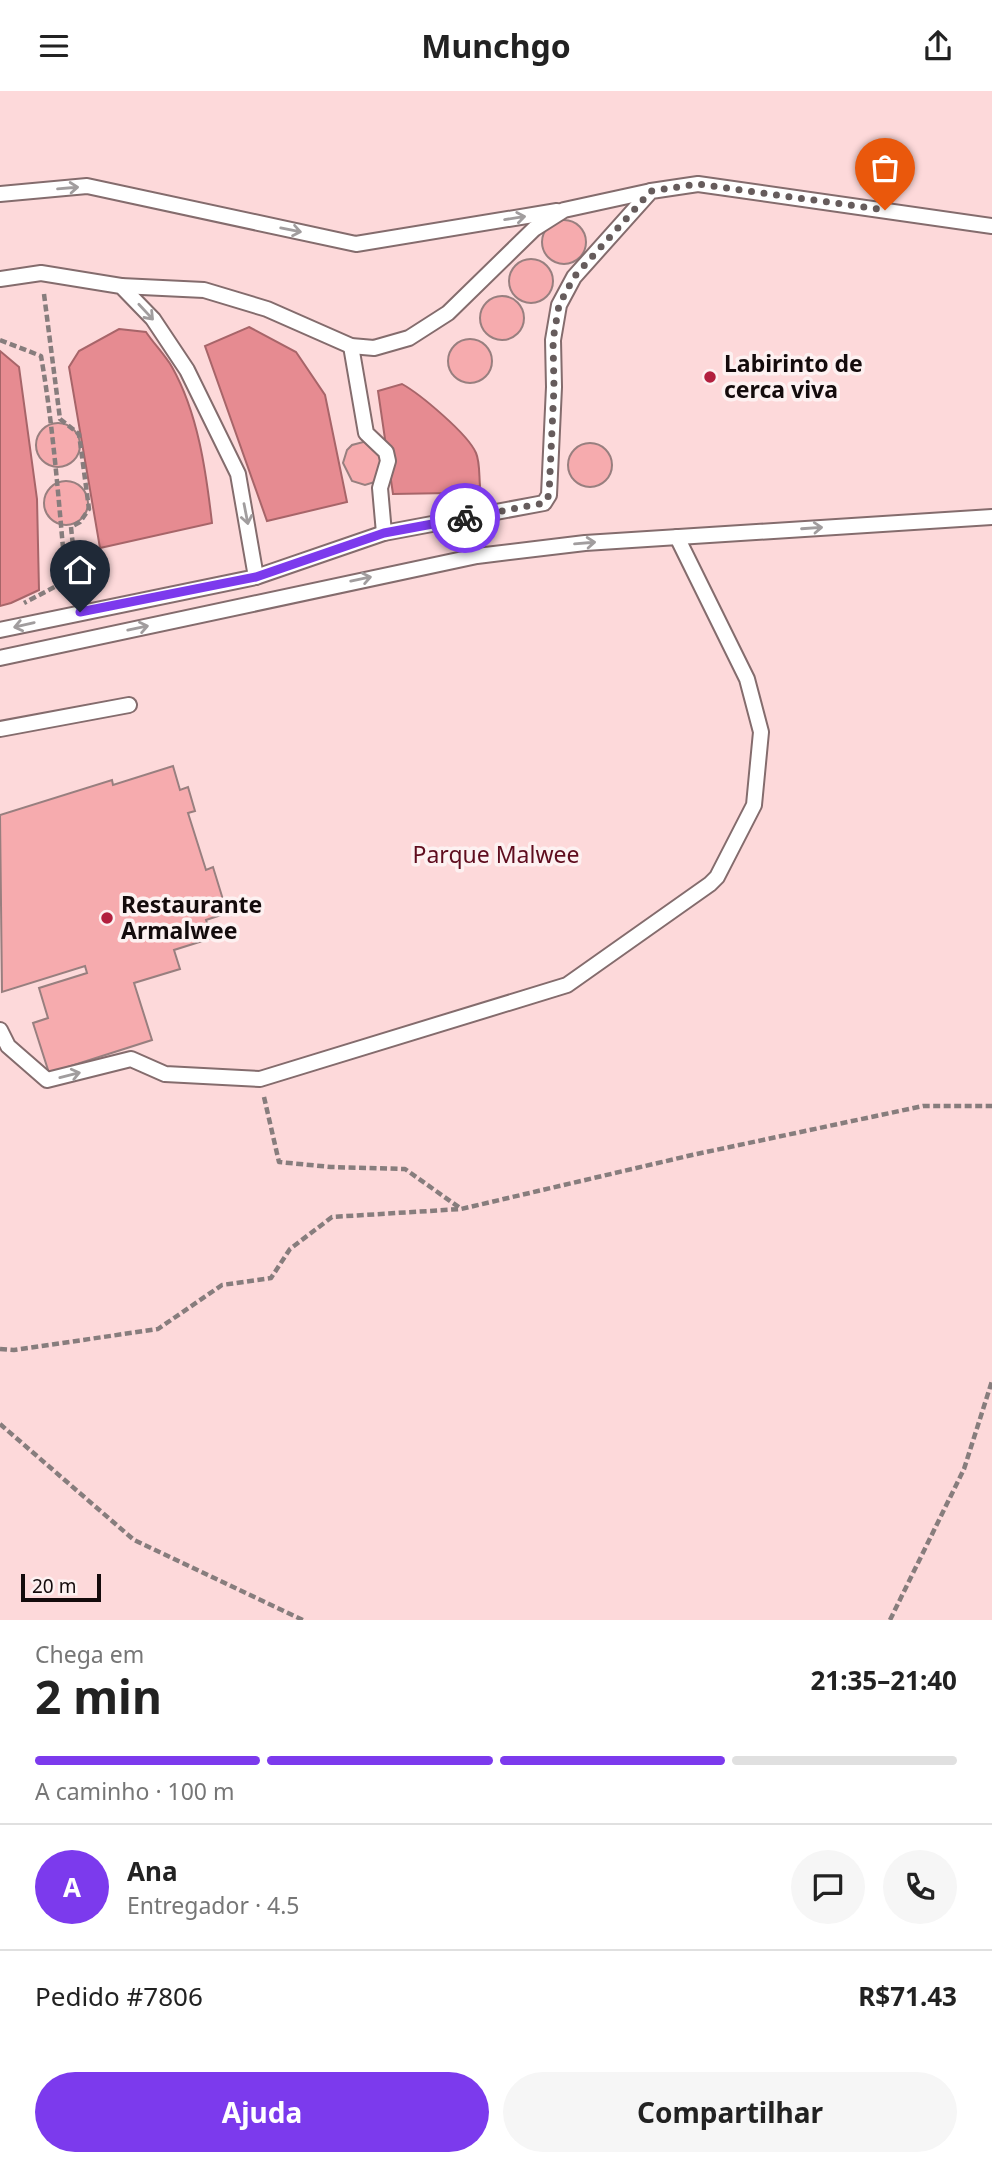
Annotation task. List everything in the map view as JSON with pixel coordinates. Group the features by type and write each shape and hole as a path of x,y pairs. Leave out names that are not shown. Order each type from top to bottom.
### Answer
{"lane":[{"path":"0,194 87,186 356,244 564,210 698,184 992,226"},
{"path":"0,630 256,577 384,533 544,503 549,495 554,387 553,340 559,305 574,277 651,191"},
{"path":"0,279 41,273 121,286 204,290 267,309 351,346 374,348 409,338 448,313 534,229 564,210"},
{"path":"121,286 153,319 187,370 238,474 256,577"},
{"path":"351,346 366,433 386,452 388,461 380,488 384,533"},
{"path":"0,658 453,561 585,543 992,517"},
{"path":"0,1030 8,1045 47,1080 131,1059 165,1073 260,1079 567,985 717,877 754,805 761,732 747,679 677,537"},
{"path":"0,729 129,705"}],"path":[{"path":"41,273 60,419 79,434 89,501 85,517 71,527 80,612"},
{"path":"0,339 41,356 51,412 66,581 15,607"},
{"path":"260,1079 279,1162 405,1169 461,1209"},
{"path":"0,1349 14,1350 158,1329 222,1285 271,1278 290,1249 332,1217 461,1209 692,1155 923,1106 992,1106"},
{"path":"890,1620 964,1469 992,1381"},
{"path":"0,1424 135,1540 303,1620"}],"green space":[{"name":"Parque Malwee","path":"0,91 992,91 992,1620 0,1620"}],"shaded area":[{"path":"249,327 296,352 325,395 347,502 267,521 205,346"},
{"path":"119,329 146,332 169,363 181,385 200,443 212,523 100,548 69,367 79,351"},
{"path":"0,351 19,367 37,499 39,590 0,606"},
{"path":"402,384 443,415 471,445 478,461 480,486 451,493 393,494 378,391"}],"building":[{"path":"564,220 580,226 586,242 580,258 564,264 548,258 542,242 548,226"},
{"path":"531,259 547,265 553,281 547,297 531,303 515,297 509,281 515,265"},
{"path":"502,296 518,302 524,318 518,334 502,340 486,334 480,318 486,302"},
{"path":"470,339 486,345 492,361 486,377 470,383 454,377 448,361 454,345"},
{"path":"58,423 74,429 80,445 74,461 58,467 42,461 36,445 42,429"},
{"path":"367,441 387,461 378,481 365,485 352,481 343,463 347,450 352,445"},
{"path":"590,443 606,449 612,465 606,481 590,487 574,481 568,465 574,449"},
{"path":"66,481 82,487 88,503 82,519 66,525 50,519 44,503 50,487"},
{"name":"Restaurante Armalwee","path":"173,766 180,790 188,787 195,811 188,813 206,870 213,867 225,906 219,908 221,915 206,920 212,938 174,950 180,969 134,983 152,1040 49,1073 33,1023 48,1018 39,988 87,973 85,966 2,992 0,815 112,780 113,785"}],"way so far":[{"path":"465,518 535,506 544,503 549,495 554,387 553,340 559,305 574,277 651,191 698,184 885,210"}],"place":[{"name":"Labirinto de cerca viva","path":"710,377"},
{"name":"Restaurante Armalwee","path":"107,918"}],"route":[{"path":"80,612 256,577 384,533 465,518"}]}
